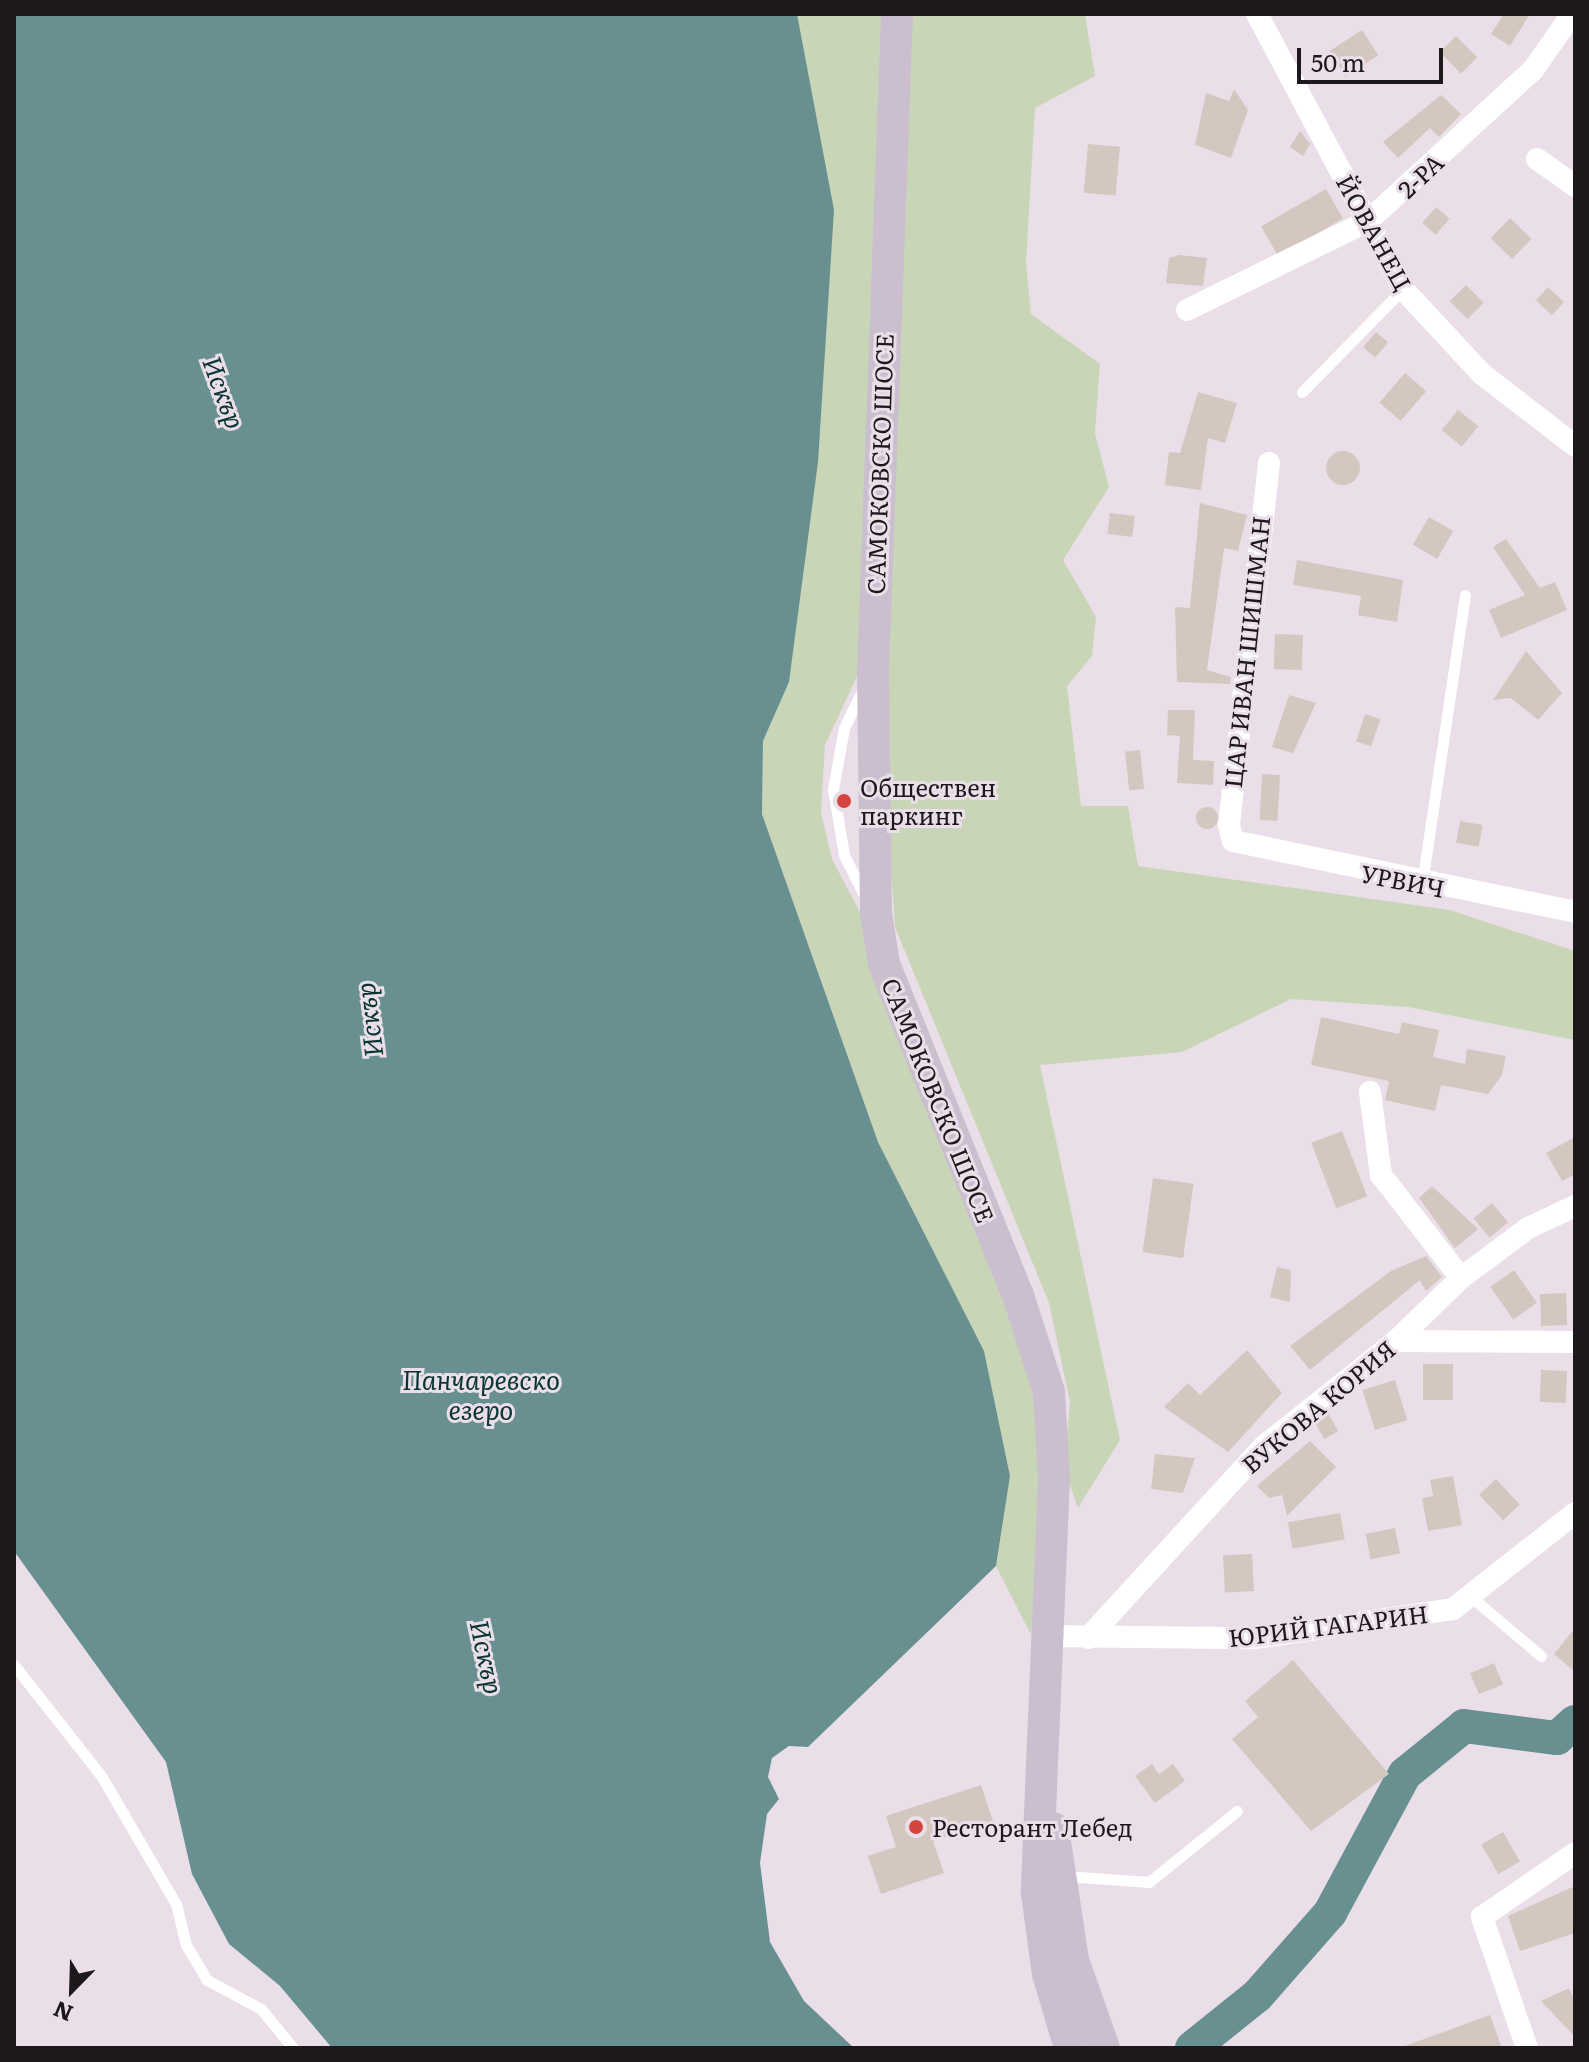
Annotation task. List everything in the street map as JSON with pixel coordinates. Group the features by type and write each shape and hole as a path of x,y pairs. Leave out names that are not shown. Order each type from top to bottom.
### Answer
{"main road":[{"name":"САМОКОВСКО ШОСЕ","path":"897,14 873,673 876,913 884,964 1018,1295 1049,1392 1054,1479 1040,1746 1037,1893 1048,1974 1070,2048"},
{"name":"САМОКОВСКО ШОСЕ","path":"1040,1746 1073,1960 1100,2037"}],"street":[{"name":"ЙОВАНЕЦ","path":"1257,14 1403,289 1482,374 1575,446"},
{"name":"2-РА","path":"1187,310 1368,221 1533,70 1572,14"},
{"path":"1537,159 1575,186"},
{"name":"ЦАР ИВАН ШИШМАН","path":"1233,841 1229,825 1269,463"},
{"name":"УРВИЧ","path":"1233,841 1422,884 1575,912"},
{"path":"1370,1092 1381,1175 1461,1278"},
{"name":"ВУКОВА КОРИЯ","path":"1088,1638 1264,1446 1396,1341 1461,1278 1528,1228 1575,1206"},
{"path":"1396,1341 1575,1342"},
{"name":"ЮРИЙ ГАГАРИН","path":"1047,1636 1255,1638 1453,1609 1575,1513"},
{"path":"1527,2048 1482,1917 1575,1853"}],"lane":[{"path":"1302,392 1403,289"},
{"path":"1422,884 1465,595"},
{"path":"1470,1596 1541,1656"},
{"path":"14,1665 102,1777 176,1904 186,1945 207,1980 261,2009 293,2048"},
{"path":"1061,1876 1149,1882 1237,1811"}],"shaded area":[{"path":"797,14 882,14 862,666 825,745 821,813 832,859 863,918 993,1257 1038,1410 1043,1483 1031,1635 996,1566 1010,1476 984,1352 878,1142 762,814 763,741 789,682"},
{"path":"905,14 1085,14 1095,76 1035,108 1026,263 1031,314 1100,364 1095,433 1109,487 1063,560 1096,617 1092,656 1067,686 1081,806 1128,806 1138,866 1450,910 1575,951 1575,1040 1408,1007 1291,999 1182,1052 1040,1065 1120,1440 1078,1508 1064,1468 1070,1402 1049,1303 895,927 883,752"}],"water":[{"name":"Панчаревско езеро","path":"14,14 797,14 834,210 818,462 789,682 763,741 762,814 878,1142 984,1351 1010,1476 996,1566 808,1747 789,1746 772,1758 768,1777 779,1799 767,1814 760,1863 770,1942 804,2001 854,2048 332,2048 280,1986 229,1944 192,1874 166,1762 14,1551"}],"building":[{"path":"1504,14 1530,14 1510,46 1491,34"},
{"path":"1362,30 1378,55 1346,76 1329,51"},
{"path":"1456,36 1477,57 1461,73 1440,52"},
{"path":"1234,89 1248,110 1231,158 1195,145 1206,93 1229,101"},
{"path":"1441,95 1461,114 1439,137 1430,128 1398,158 1383,142"},
{"path":"1300,131 1310,144 1303,156 1290,147"},
{"path":"1088,144 1120,147 1116,196 1084,193"},
{"path":"1326,189 1343,218 1278,256 1261,226"},
{"path":"1436,207 1450,219 1436,235 1422,223"},
{"path":"1510,218 1532,239 1512,259 1491,238"},
{"path":"1179,255 1207,258 1203,286 1166,283 1169,258"},
{"path":"1466,285 1484,303 1467,319 1450,301"},
{"path":"1548,287 1564,302 1552,315 1536,300"},
{"path":"1376,332 1388,342 1375,358 1363,347"},
{"path":"1405,373 1426,391 1401,421 1379,402"},
{"path":"1198,392 1237,403 1225,443 1208,438 1201,490 1165,485 1169,452 1180,453"},
{"path":"1458,410 1478,426 1462,447 1442,430"},
{"path":"1343,451 1355,456 1360,468 1355,480 1343,485 1331,480 1326,468 1331,456"},
{"path":"1200,503 1247,515 1238,551 1224,548 1207,670 1231,677 1230,684 1177,682 1175,607 1190,608"},
{"path":"1110,513 1135,516 1132,537 1107,534"},
{"path":"1429,517 1453,531 1437,559 1413,545"},
{"path":"1506,539 1540,588 1555,582 1567,610 1501,638 1489,610 1525,595 1493,547"},
{"path":"1297,560 1403,580 1397,622 1358,615 1361,596 1293,585"},
{"path":"1275,634 1303,635 1302,670 1274,669"},
{"path":"1526,651 1562,693 1538,720 1511,698 1493,700"},
{"path":"1289,695 1316,703 1293,753 1272,747"},
{"path":"1168,710 1195,710 1193,760 1214,761 1213,785 1177,783 1180,736 1167,735"},
{"path":"1365,714 1380,719 1371,747 1356,742"},
{"path":"1140,750 1144,789 1129,790 1125,752"},
{"path":"1262,774 1280,775 1278,821 1260,820"},
{"path":"1203,807 1211,807 1218,818 1211,829 1203,829 1196,822 1196,814"},
{"path":"1460,821 1483,825 1479,847 1456,843"},
{"path":"1321,1017 1399,1034 1402,1022 1439,1030 1433,1057 1465,1064 1467,1049 1506,1056 1502,1075 1488,1094 1441,1085 1435,1111 1385,1100 1389,1081 1311,1065"},
{"path":"1342,1131 1367,1196 1336,1208 1311,1143"},
{"path":"1575,1137 1575,1174 1562,1181 1546,1153"},
{"path":"1153,1178 1194,1184 1183,1258 1143,1252"},
{"path":"1432,1186 1478,1229 1455,1248 1419,1198"},
{"path":"1492,1203 1508,1222 1490,1238 1474,1218"},
{"path":"1426,1256 1442,1277 1426,1291 1420,1280 1310,1370 1290,1346 1391,1271"},
{"path":"1277,1267 1291,1270 1290,1302 1270,1297"},
{"path":"1514,1270 1537,1303 1513,1319 1490,1287"},
{"path":"1566,1293 1567,1325 1541,1326 1540,1294"},
{"path":"1247,1350 1282,1393 1228,1452 1164,1407 1188,1383 1200,1395"},
{"path":"1423,1364 1453,1364 1453,1400 1423,1400"},
{"path":"1541,1370 1567,1371 1566,1403 1540,1402"},
{"path":"1395,1380 1407,1420 1375,1430 1362,1390"},
{"path":"1328,1413 1338,1431 1324,1439 1314,1421"},
{"path":"1310,1441 1336,1467 1287,1516 1282,1495 1269,1498 1257,1486"},
{"path":"1155,1454 1195,1458 1183,1493 1151,1489"},
{"path":"1453,1476 1462,1525 1428,1531 1422,1498 1433,1496 1430,1480"},
{"path":"1496,1479 1520,1505 1503,1520 1479,1495"},
{"path":"1340,1513 1345,1540 1292,1549 1288,1522"},
{"path":"1395,1528 1400,1554 1371,1559 1366,1534"},
{"path":"1252,1554 1254,1591 1225,1592 1223,1556"},
{"path":"1575,1628 1575,1672 1554,1654"},
{"path":"1293,1660 1389,1774 1311,1831 1232,1739 1258,1717 1245,1701"},
{"path":"1494,1663 1503,1684 1479,1694 1470,1673"},
{"path":"1152,1764 1159,1774 1173,1764 1185,1781 1155,1803 1135,1776"},
{"path":"981,1785 993,1821 933,1841 944,1873 881,1894 868,1856 896,1847 886,1816"},
{"path":"1503,1832 1520,1861 1498,1874 1481,1844"},
{"path":"1575,1886 1575,1933 1520,1951 1508,1916"},
{"path":"1569,1988 1575,2001 1575,2037 1541,2001"},
{"path":"1490,2015 1502,2048 1405,2048 1405,2046"}],"waterway":[{"path":"1192,2048 1257,1996 1330,1913 1405,1774 1464,1726 1557,1738 1575,1722"}],"place":[{"name":"Обществен паркинг","path":"844,801"},
{"name":"Ресторант Лебед","path":"916,1827"}],"water label":[{"name":"Искър","path":"225,392"},
{"name":"Искър","path":"368,1020"},
{"name":"Искър","path":"488,1657"}]}
